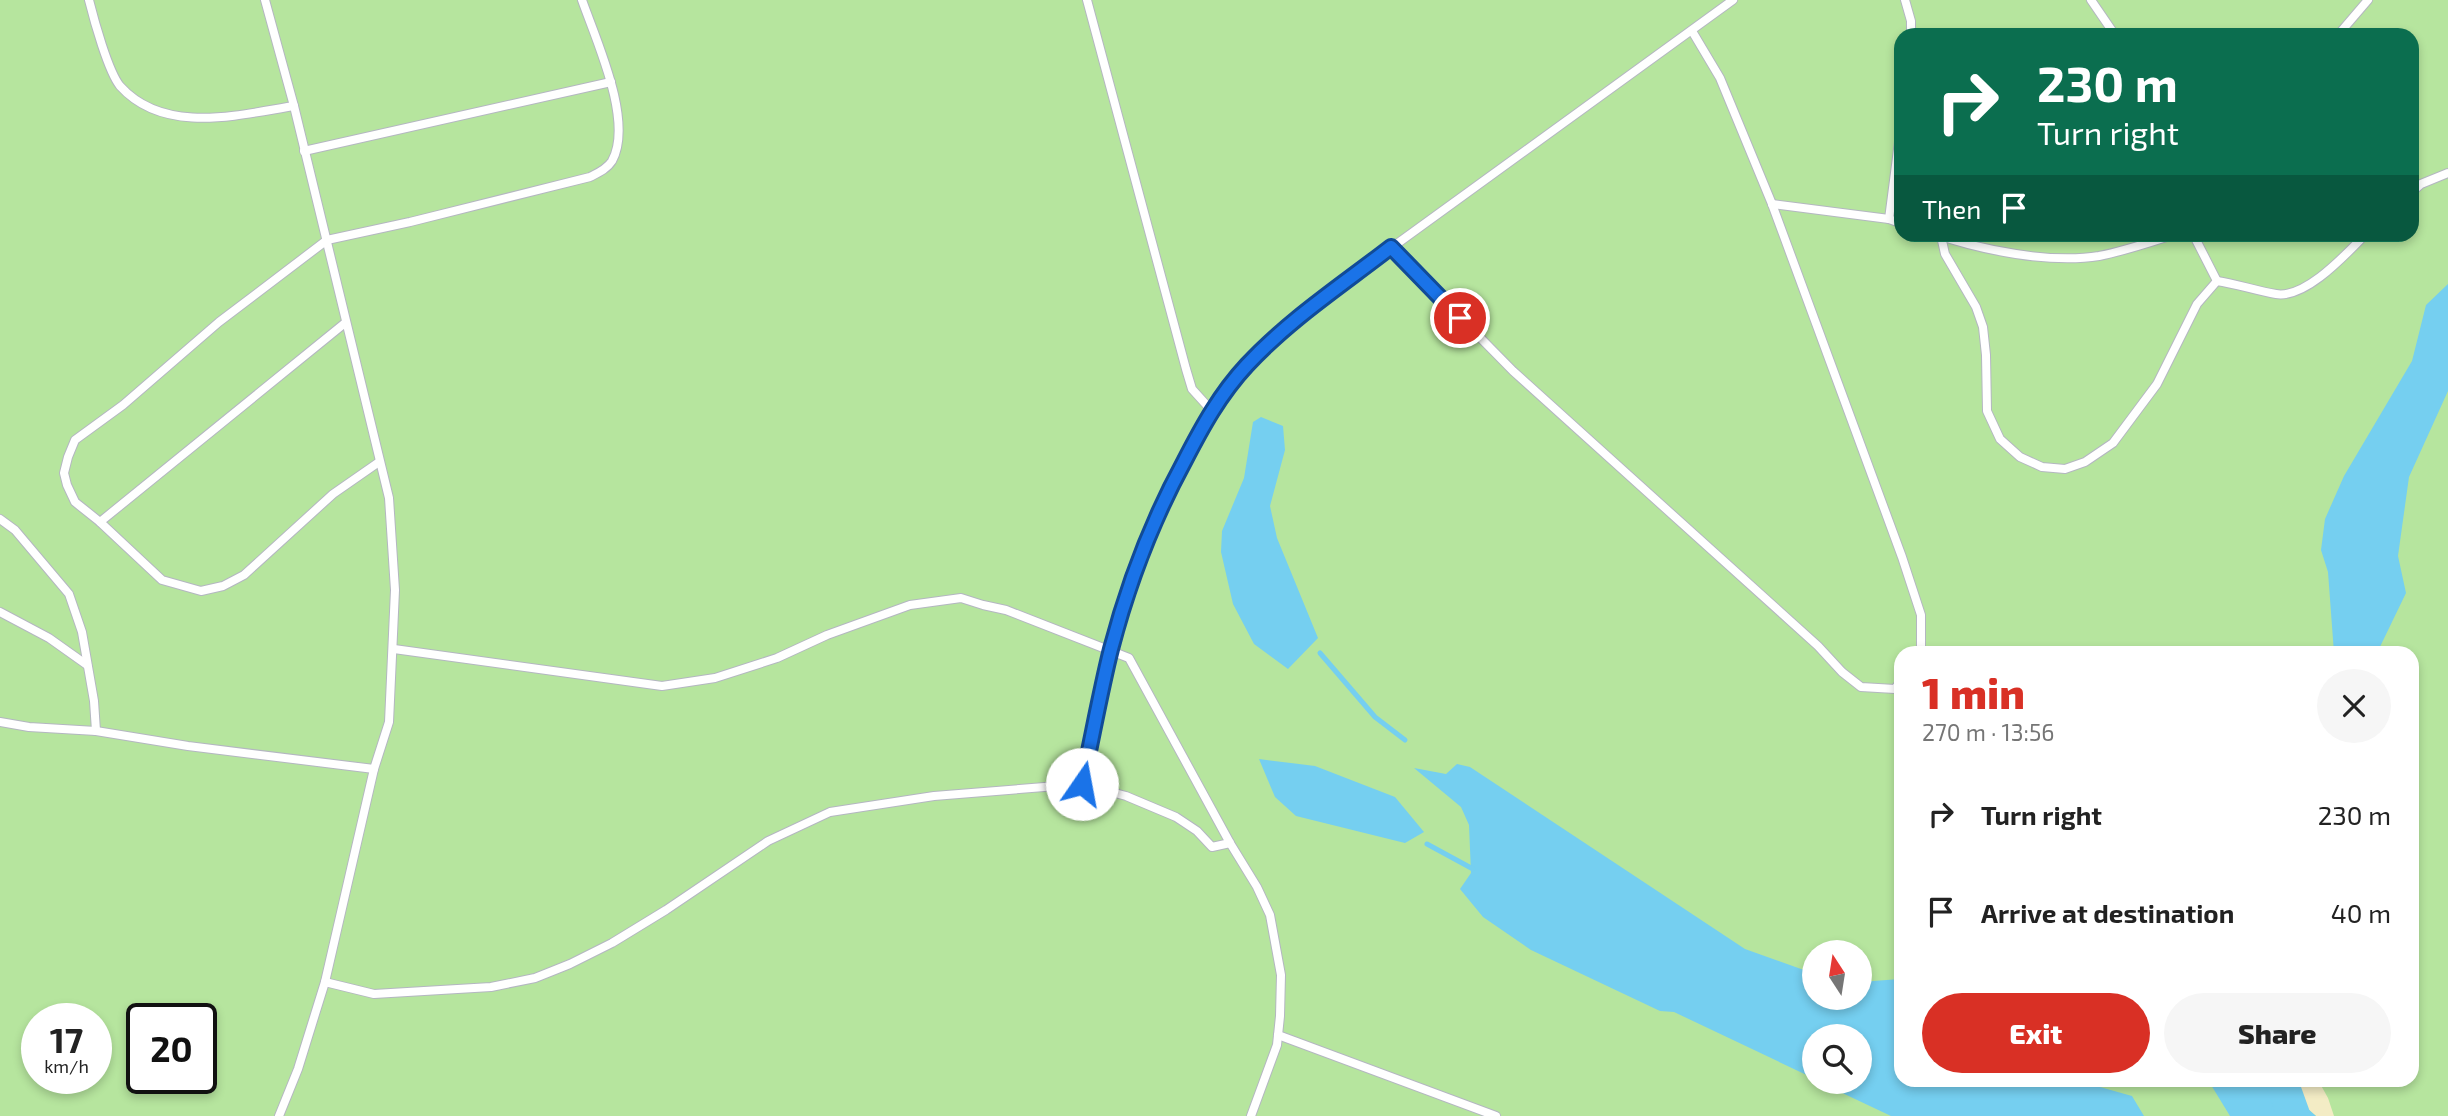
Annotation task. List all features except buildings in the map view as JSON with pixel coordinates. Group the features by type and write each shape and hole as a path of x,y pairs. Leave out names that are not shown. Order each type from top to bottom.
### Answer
{"lane":[{"path":"89,0 105,53 119,84 138,102 190,119 235,116 295,106"},
{"path":"265,0 295,106 389,498 395,590 389,722 374,769 325,982 298,1069 279,1116"},
{"path":"379,462 334,494 244,575 223,586 201,591 162,580 75,502 64,473 75,440 123,405 219,322 327,240 590,177 610,164 617,150 619,118 611,82 582,0"},
{"path":"1087,0 1192,389 1211,410"},
{"path":"1082,784 1111,650 1129,587 1147,539 1211,410 1247,365 1296,317 1733,0"},
{"path":"1905,0 1911,28"},
{"path":"2091,0 2110,28"},
{"path":"2344,28 2368,0"},
{"path":"1692,31 1720,78 1772,204 1902,556 1921,615 1921,646"},
{"path":"304,151 611,82"},
{"path":"2419,186 2448,173"},
{"path":"1889,219 1894,181"},
{"path":"1772,204 1894,221"},
{"path":"1941,242 1976,307 1983,327 1987,411 2000,439 2020,457 2042,467 2066,469 2113,443 2157,384 2197,304 2217,281"},
{"path":"1967,242 2025,256 2096,257 2148,242"},
{"path":"2197,242 2217,281"},
{"path":"2217,281 2280,295 2303,287 2333,268 2358,242"},
{"path":"1391,247 1513,371 1818,646 1842,672 1861,687 1894,689"},
{"path":"100,522 345,323"},
{"path":"0,519 15,530 69,594 82,632 94,701 96,731"},
{"path":"394,649 662,686 691,683 739,671 910,605 961,598 1006,610 1129,659 1143,680 1156,712 1257,887 1270,915 1280,975 1278,1035 1277,1045 1251,1116"},
{"path":"0,612 49,639 87,665"},
{"path":"0,722 29,727 96,731 188,746 374,769"},
{"path":"325,982 373,994 491,987 535,978 612,943 768,841 830,812 934,796 1082,784 1126,796 1176,817 1197,831 1212,846 1230,843"},
{"path":"1278,1035 1496,1116"}],"green space":[{"path":"0,0 2448,0 2448,1116 0,1116"}],"sand":[{"path":"2283,1087 2322,1087 2334,1116 2316,1116"}],"water":[{"path":"2448,284 2448,391 2409,477 2398,556 2406,593 2380,646 2333,646 2328,572 2321,550 2325,519 2344,476 2412,361 2426,305"},
{"path":"1261,417 1283,426 1285,450 1270,506 1277,538 1318,638 1288,669 1254,644 1233,604 1221,552 1222,531 1244,478 1253,422"},
{"path":"1259,759 1315,766 1395,797 1424,832 1405,843 1296,816 1275,797"},
{"path":"1457,764 1470,767 1745,949 1802,969 1802,1010 1872,1010 1872,981 1894,979 1894,1087 2100,1087 2132,1096 2144,1116 1891,1116 1844,1094 1872,1094 1872,1024 1802,1024 1802,1073 1674,1012 1660,1011 1531,950 1483,917 1460,889 1471,873 1469,825 1461,807 1414,768 1446,774"},
{"path":"2212,1087 2283,1087 2316,1116 2230,1116"}],"waterway":[{"path":"1320,653 1375,717 1405,740"},
{"path":"1427,844 1473,869"},
{"path":"2284,1087 2294,1116"}],"route":[{"path":"1082,784 1111,650 1129,587 1147,539 1211,410 1247,365 1296,317 1391,247 1460,318"}]}
